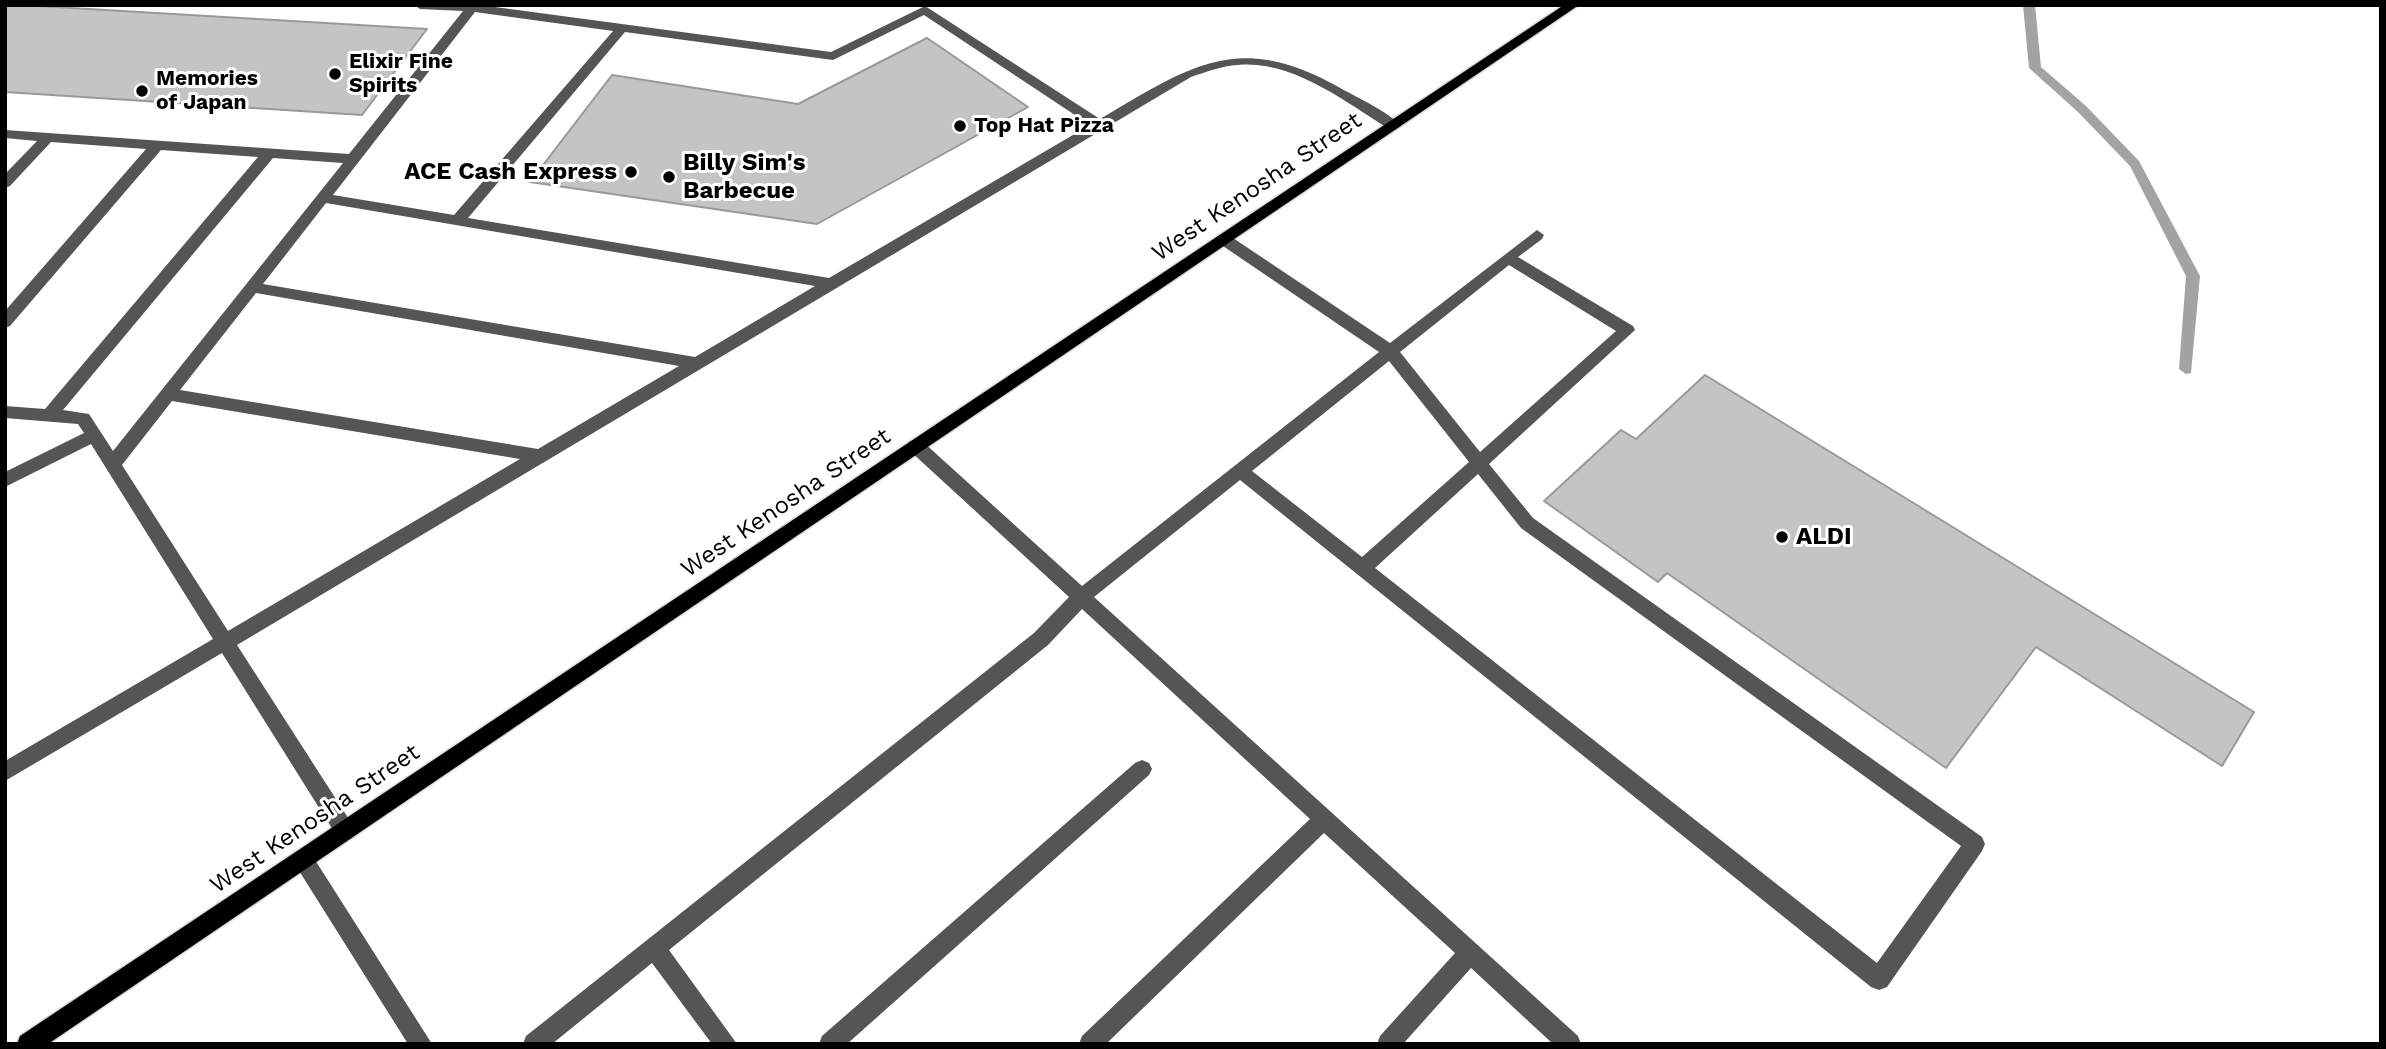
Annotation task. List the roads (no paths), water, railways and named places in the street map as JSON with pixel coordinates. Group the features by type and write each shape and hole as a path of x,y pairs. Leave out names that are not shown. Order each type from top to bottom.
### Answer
{"main road":[{"name":"West Kenosha Street","path":"27,1044 1573,5"}],"lane":[{"path":"420,5 472,8 833,55 925,10 1100,125"},
{"path":"112,465 472,8"},
{"path":"458,220 622,28"},
{"path":"5,772 1186,74 1221,63 1254,61 1285,67 1317,80 1394,126"},
{"path":"5,134 354,159"},
{"path":"5,183 48,137"},
{"path":"5,322 157,145"},
{"path":"49,415 269,153"},
{"path":"323,198 833,284"},
{"path":"534,1044 1041,639 1081,597 1537,235"},
{"path":"1225,240 1391,352 1527,523 1975,844 1879,979 1239,470"},
{"path":"1362,568 1627,330 1508,258"},
{"path":"252,287 697,363"},
{"path":"168,394 541,456"},
{"path":"8,414 83,418 345,831"},
{"path":"5,480 94,435"},
{"path":"916,446 1570,1044"},
{"path":"830,1044 1142,769"},
{"path":"1090,1044 1324,819"},
{"path":"303,859 421,1044"},
{"path":"654,948 726,1044"},
{"path":"1388,1044 1470,953"}],"waterway":[{"path":"2029,5 2035,68 2082,109 2135,164 2193,276 2186,369"}],"place":[{"name":"Elixir Fine Spirits","path":"335,74"},
{"name":"Memories of Japan","path":"142,91"},
{"name":"Top Hat Pizza","path":"960,126"},
{"name":"ACE Cash Express","path":"631,172"},
{"name":"Billy Sim's Barbecue","path":"669,177"},
{"name":"ALDI","path":"1782,537"}]}
